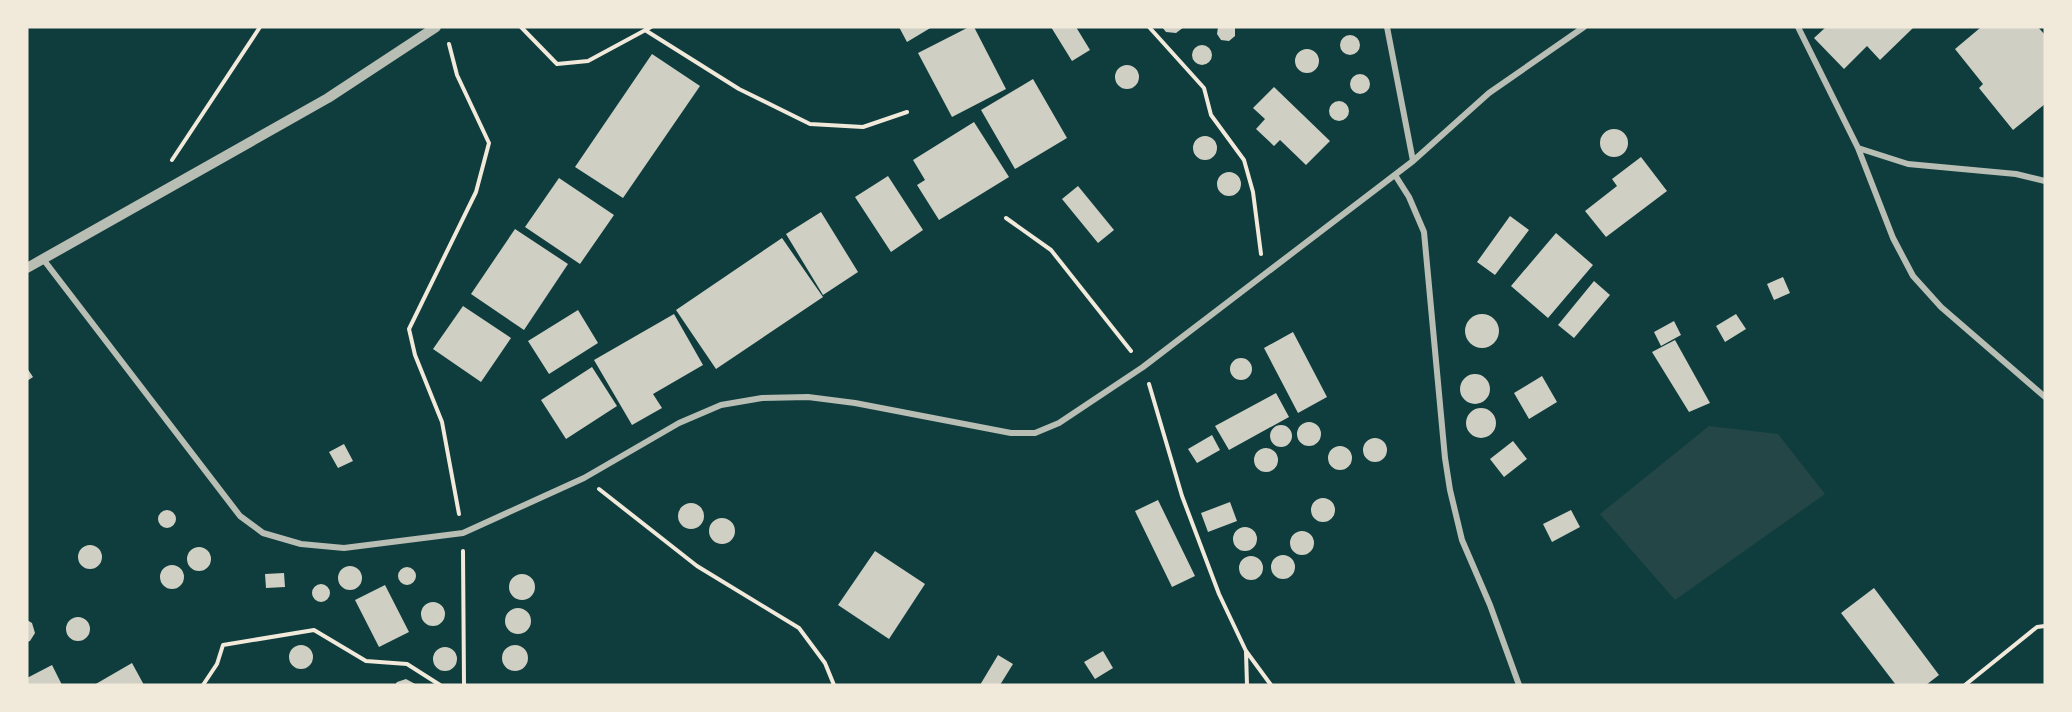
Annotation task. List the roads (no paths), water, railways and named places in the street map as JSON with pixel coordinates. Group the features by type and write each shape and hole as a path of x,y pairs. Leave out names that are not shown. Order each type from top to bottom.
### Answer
{"street":[{"path":"27,268 328,98 436,27"},
{"path":"1387,27 1413,161"},
{"path":"43,259 240,516 263,533 301,544 344,548 463,533 584,478 679,423 721,405 762,398 808,397 855,403 1011,433 1035,432 1059,423 1143,367 1413,161 1490,93 1584,27"},
{"path":"1798,27 1858,148 1893,238 1913,276 1941,307 2045,397"},
{"path":"1858,148 1908,164 2016,174 2045,181"},
{"path":"1395,175 1409,197 1424,232 1445,458 1452,500 1462,540 1490,605 1519,685"}]}
